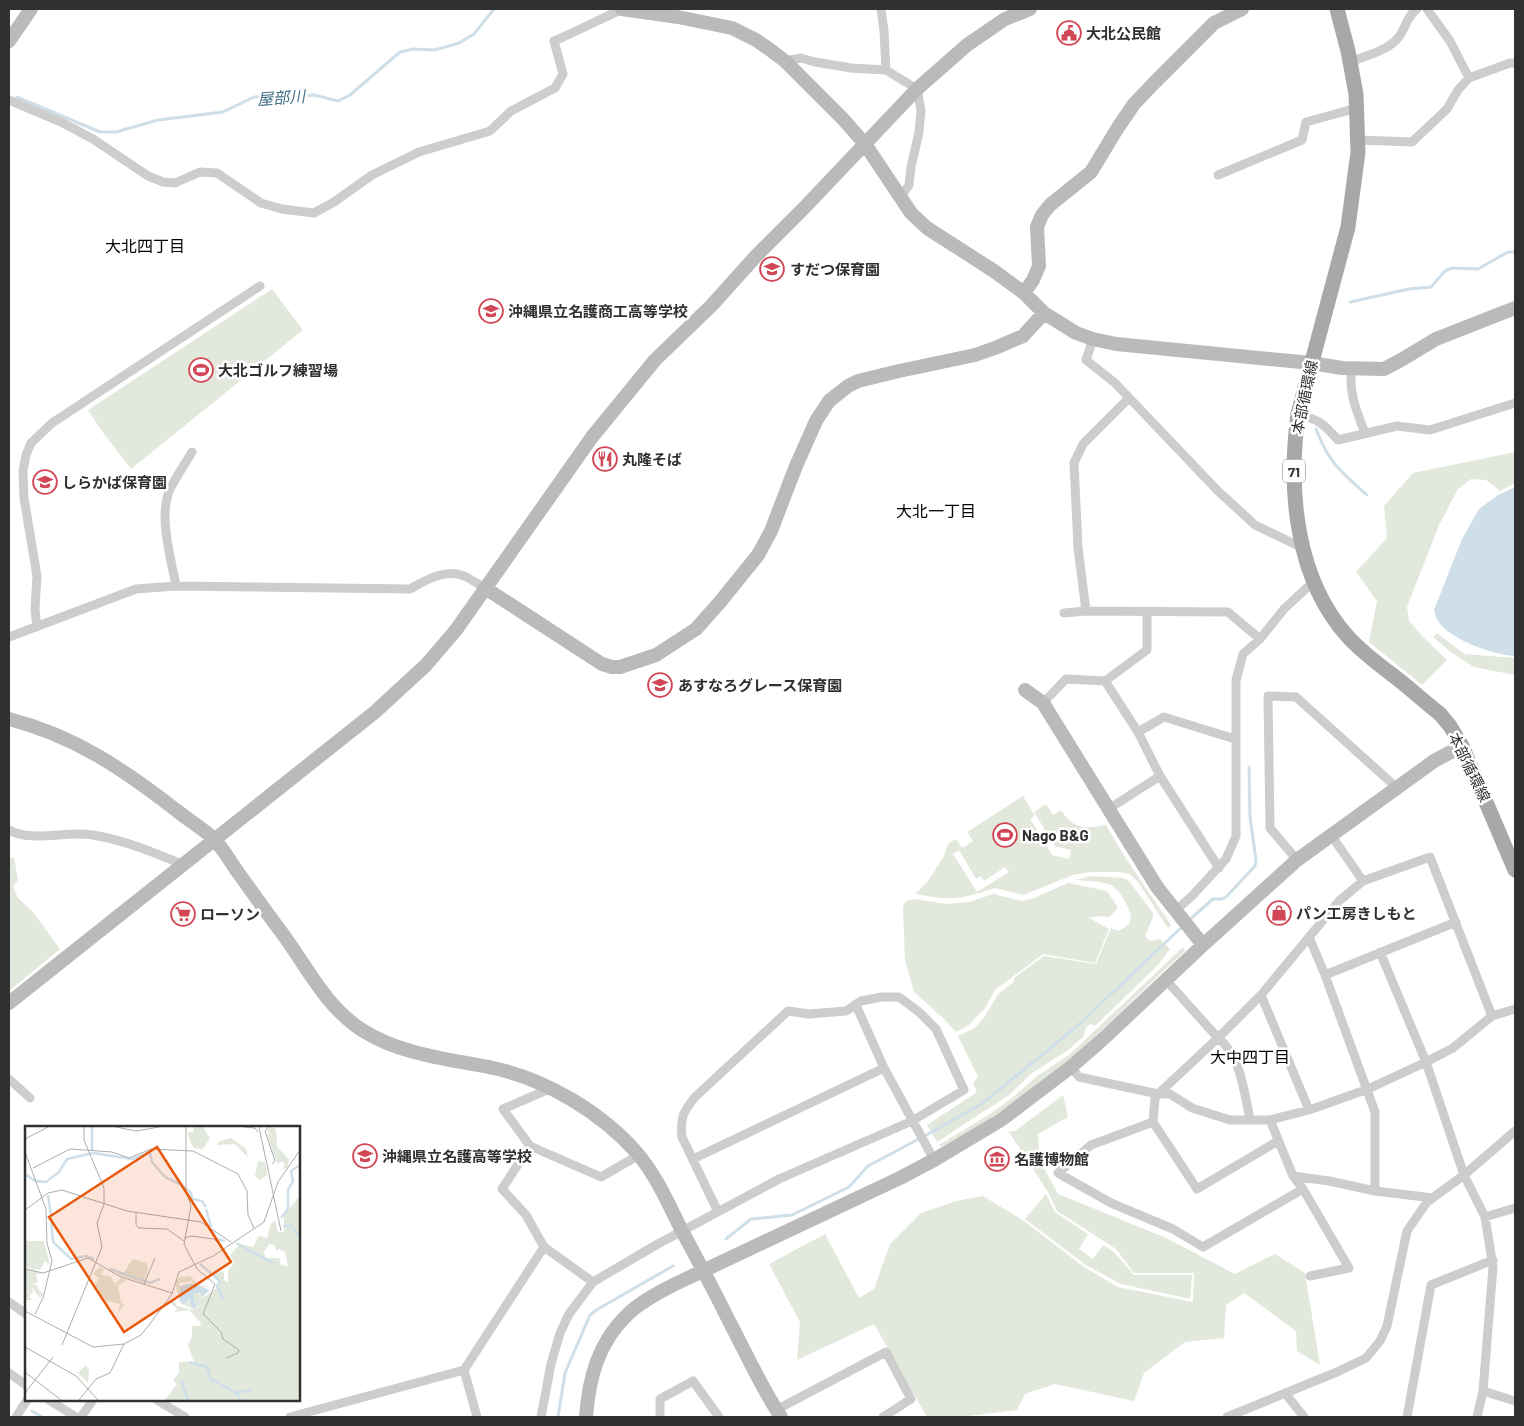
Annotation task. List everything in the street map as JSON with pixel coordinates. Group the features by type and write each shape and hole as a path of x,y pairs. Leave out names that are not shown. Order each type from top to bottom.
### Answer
{"main road":[{"name":"本部循環線","path":"1337,9 1350,62 1357,108 1359,140 1355,184 1348,227 1298,414 1294,477 1303,548 1313,582 1326,607 1349,638 1440,714 1450,726 1462,746 1515,870"}],"street":[{"path":"9,41 31,9"},
{"path":"9,100 93,139 148,176 163,182 175,183 200,172 217,173 261,203 282,209 314,213 334,202 372,175 419,152 490,132 512,111 555,88 562,74 554,40 623,9 678,17 732,28 756,40 785,61 843,119 865,144 911,213 927,228 994,271 1024,293 1044,313 1076,333 1093,339 1116,344 1311,363 1352,369 1384,369 1436,339 1515,308"},
{"path":"881,9 886,70"},
{"path":"9,1003 375,712 426,665 456,630 592,437 656,360 712,305 756,256 917,89 967,45 1005,19 1030,9"},
{"path":"1024,293 1033,280 1039,266 1037,227 1050,205 1091,172 1117,128 1134,104 1155,82 1214,24 1242,9"},
{"path":"1350,62 1390,46 1399,36 1410,14 1417,9"},
{"path":"1427,9 1450,41 1469,78"},
{"path":"785,61 801,58 851,68 886,70 917,89 921,110 919,132 909,185 900,198"},
{"path":"1359,140 1412,142 1447,109 1458,90 1469,78 1510,63 1515,63"},
{"path":"1218,175 1302,140 1306,122 1357,108"},
{"path":"36,627 37,576 24,498 23,471 26,455 31,443 52,423 260,286"},
{"path":"9,637 136,589 176,586 410,589 426,580 448,573 463,575 485,588 602,664 620,667 630,665 656,655 696,629 758,555 771,530 816,421 829,401 848,386 858,381 975,355 996,348 1023,336 1044,313"},
{"path":"1093,339 1086,360 1130,398 1218,491 1255,525 1303,548"},
{"path":"1352,369 1350,380 1354,404 1365,433"},
{"path":"1086,611 1078,548 1074,463 1083,444 1130,398"},
{"path":"1298,414 1316,419 1326,426 1338,440 1397,426 1430,430 1515,403"},
{"path":"176,586 168,542 165,511 170,491 192,452"},
{"path":"1177,915 1226,859 1236,836 1236,680 1243,654 1260,640 1284,609 1313,582"},
{"path":"1064,614 1086,611 1228,612 1260,640"},
{"path":"1044,703 1066,679 1105,680 1147,650 1147,612"},
{"path":"1105,680 1138,732 1160,776 1219,868"},
{"path":"1025,690 1044,703 1110,808 1138,859 1177,915 1199,941"},
{"path":"1297,860 1270,828 1268,696 1296,697 1396,787"},
{"path":"1138,732 1164,717 1235,740"},
{"path":"9,719 48,731 103,758 146,787 215,840 326,997 346,1018 363,1031 381,1040 415,1052 496,1069 522,1077 549,1089 601,1118 615,1130 639,1155 663,1194 705,1271 752,1366 779,1413 886,1352 911,1399 883,1417"},
{"path":"586,1417 591,1378 604,1344 614,1329 628,1314 647,1299 934,1160 1001,1120 1071,1067 1166,980 1199,941 1297,860 1396,787 1438,758 1462,746"},
{"path":"1110,808 1160,776"},
{"path":"9,830 16,834 91,834 157,853 184,865"},
{"path":"1331,835 1363,881"},
{"path":"1278,1141 1197,1188 1153,1122 1155,1098 1261,995 1339,901 1363,881 1430,856 1492,1016"},
{"path":"1325,975 1456,922"},
{"path":"1309,937 1368,1089 1375,1112 1375,1191"},
{"path":"1380,952 1426,1062 1464,1175 1485,1217 1493,1260 1492,1293 1483,1391 1477,1417"},
{"path":"1166,980 1218,1038 1227,1045 1236,1064 1250,1119"},
{"path":"1261,995 1309,1110"},
{"path":"541,1417 551,1364 560,1333 569,1314 593,1282 656,1244 683,1232 779,1179 912,1121 964,1090 936,1030 919,1012 899,997 882,997 861,1001 846,1011 809,1014 788,1011 695,1097 683,1112 682,1137 718,1212"},
{"path":"856,1005 884,1068 934,1160"},
{"path":"1071,1067 1079,1077 1158,1094 1170,1094 1192,1108 1207,1114 1230,1120 1270,1120 1309,1110 1368,1089 1453,1048 1492,1016 1515,1009"},
{"path":"693,1159 884,1068"},
{"path":"9,1079 30,1098"},
{"path":"549,1089 503,1109 530,1146 601,1177 639,1155"},
{"path":"1270,1120 1293,1176 1303,1189 1349,1268 1310,1276"},
{"path":"1153,1122 1091,1144 1058,1173 1111,1203 1173,1229 1203,1247 1303,1189"},
{"path":"1227,1417 1337,1372 1366,1358 1380,1341 1387,1326 1407,1231 1427,1202 1464,1175 1515,1131"},
{"path":"530,1146 502,1189 526,1215 544,1247 593,1282"},
{"path":"1293,1176 1329,1181 1375,1191 1433,1198"},
{"path":"1485,1217 1515,1208"},
{"path":"290,1417 464,1370 544,1247"},
{"path":"1407,1417 1431,1284 1493,1260"},
{"path":"9,1302 25,1313"},
{"path":"464,1370 477,1417"},
{"path":"9,1373 25,1384"},
{"path":"660,1417 660,1399 692,1381 719,1417"},
{"path":"1483,1391 1515,1401"},
{"path":"1285,1393 1304,1417"},
{"path":"16,1417 26,1401"},
{"path":"51,1401 76,1417"},
{"path":"81,1417 92,1401"},
{"path":"159,1401 185,1417"}],"shaded area":[{"name":"大北ゴルフ練習場","path":"272,289 303,330 131,469 88,410"},
{"path":"1515,452 1515,483 1500,491 1486,480 1471,479 1458,489 1439,525 1407,607 1409,621 1447,660 1422,685 1369,642 1377,601 1356,572 1387,538 1384,506 1413,473"},
{"path":"1515,487 1515,656 1496,653 1462,640 1444,628 1437,620 1434,610 1462,539 1479,509 1498,495"},
{"path":"1437,633 1464,654 1515,658 1515,675 1474,667 1452,653 1433,637"},
{"path":"1023,796 1035,816 1030,819 1045,842 1038,847 1045,843 1052,855 1069,859 1071,850 1055,846 1034,812 1046,804 1053,815 1061,810 1070,821 1080,826 1106,825 1125,857 1171,925 1168,928 1138,882 1130,874 1118,872 1091,872 1073,875 1023,895 995,888 959,898 939,898 915,894 928,881 944,856 948,844 956,839 962,848 973,841 967,832","holes":["959,850 976,879 981,876 984,881 1005,867 1009,872 977,892 953,854"]},
{"path":"14,857 18,880 13,886 18,898 33,912 60,949 9,991 9,859"},
{"path":"1091,876 1123,878 1129,881 1153,913 1145,936 1150,941 1160,939 1170,949 1159,964 1095,1026 1090,1024 1085,1029 1084,1036 1067,1051 1032,1073 1009,1095 937,1142 927,1125 977,1092 973,1083 978,1077 958,1036 975,1028 999,993 1014,982 1014,978 1044,956 1096,964 1111,928 1118,931 1130,922 1131,918 1127,905 1113,886 1094,881 1076,880"},
{"path":"1068,883 1107,891 1118,908 1109,917 1089,918 1109,929 1095,963 1043,954 995,990 985,1008 969,1025 956,1032 914,992 905,960 903,907 906,901 914,899 947,904 969,902 993,894 1022,901 1034,898"},
{"path":"1182,948 1186,950 1062,1066 995,1115 941,1147 939,1145 990,1114 1037,1076 1069,1055"},
{"path":"1063,1095 1068,1117 1038,1134 1040,1161 1058,1194 1164,1237 1235,1274 1275,1254 1305,1273 1320,1365 1297,1351 1296,1331 1244,1293 1226,1305 1224,1338 1185,1342 1144,1373 1134,1401 1055,1384 1025,1394 1017,1410 960,1417 927,1417 874,1324 797,1360 800,1322 769,1264 825,1234 859,1298 874,1289 890,1244 921,1213 956,1201 983,1196 1024,1221 1084,1267 1118,1287 1193,1302 1194,1273 1134,1273 1116,1249 1057,1211 1048,1192 1009,1132 1015,1131"},
{"path":"1046,1194 1055,1212 1088,1234 1079,1249 1093,1259 1103,1245 1114,1252 1134,1275 1192,1275 1190,1299 1121,1284 1086,1265 1025,1219"}],"waterway":[{"name":"屋部川","path":"17,97 100,132 116,132 158,120 223,112 254,97 314,95 338,101 350,95 400,52 413,49 435,50 459,43 474,34 494,9"},
{"path":"1350,302 1409,289 1431,287 1445,271 1452,268 1478,269 1508,252 1515,252"},
{"path":"1316,429 1336,466 1367,495"},
{"path":"1188,921 1213,899 1226,897 1255,866 1256,860 1250,817 1249,767"},
{"path":"726,1239 751,1219 792,1215 849,1187 868,1166 983,1103 1076,1027 1183,926"},
{"path":"558,1417 565,1373 590,1315 673,1266"},
{"path":"32,1411 42,1417"}],"place":[{"name":"大北公民館","path":"1069,33"},
{"name":"すだつ保育園","path":"772,269"},
{"name":"沖縄県立名護商工高等学校","path":"491,311"},
{"name":"大北ゴルフ練習場","path":"201,370"},
{"name":"丸隆そば","path":"605,459"},
{"name":"しらかば保育園","path":"45,482"},
{"name":"あすなろグレース保育園","path":"660,685"},
{"name":"Nago B&G","path":"1005,835"},
{"name":"パン工房きしもと","path":"1279,913"},
{"name":"ローソン","path":"183,914"},
{"name":"沖縄県立名護高等学校","path":"365,1156"},
{"name":"名護博物館","path":"997,1159"}],"district":[{"name":"大北四丁目","path":"145,245"},
{"name":"大北一丁目","path":"936,510"},
{"name":"大中四丁目","path":"1250,1056"}]}
